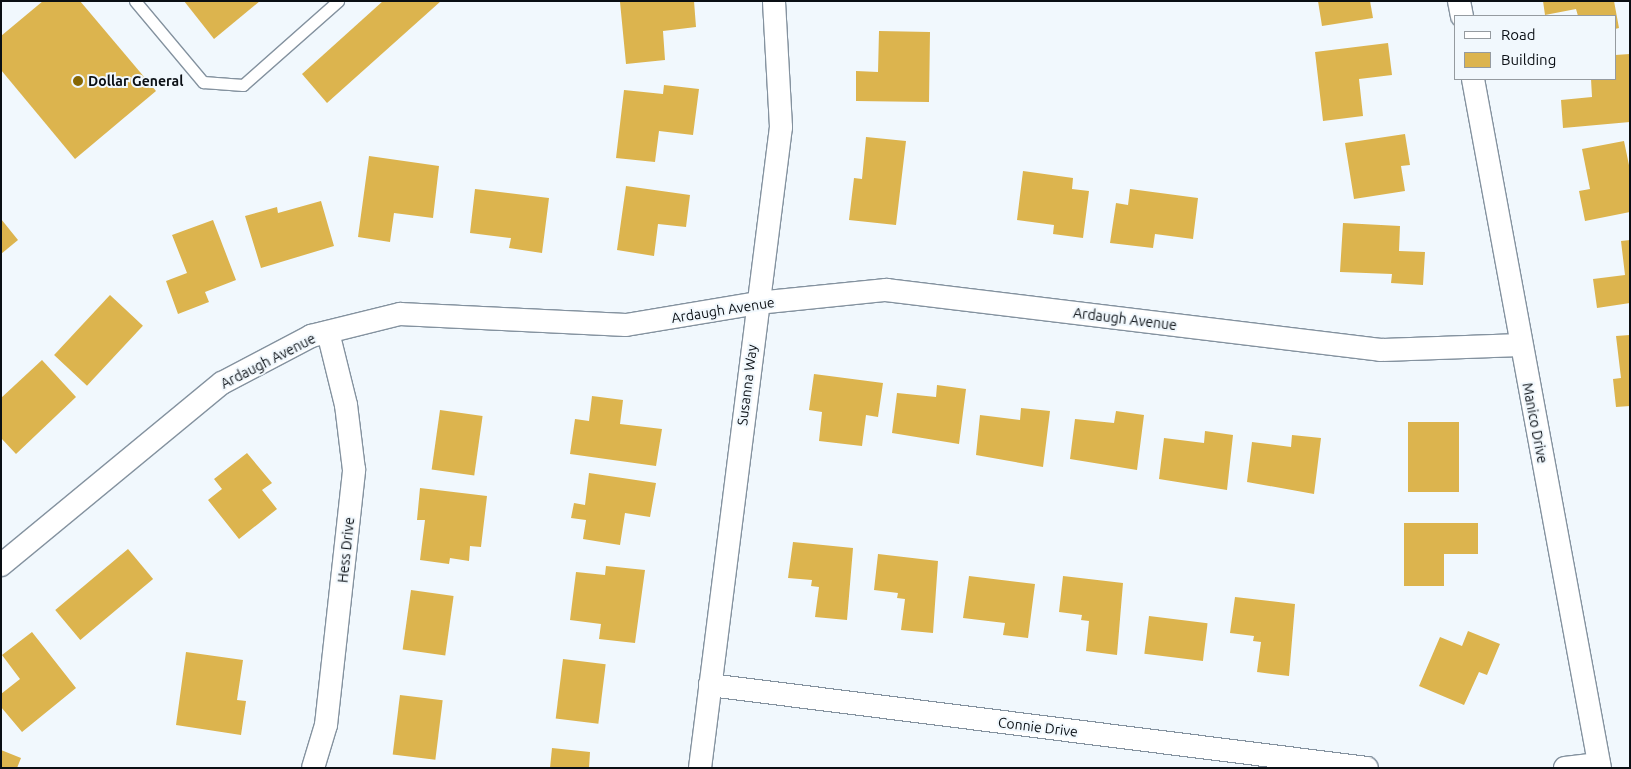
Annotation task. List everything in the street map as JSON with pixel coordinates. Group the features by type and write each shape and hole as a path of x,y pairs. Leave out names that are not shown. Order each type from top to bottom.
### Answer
{"street":[{"name":"Susanna Way","path":"700,768 757,303 781,127 774,1"},
{"path":"1459,1 1462,15"},
{"name":"Manico Drive","path":"1473,80 1600,766"},
{"name":"Ardaugh Avenue","path":"1,565 222,383 311,336 400,314 626,325 757,303 886,290 1380,350 1521,345"},
{"name":"Hess Drive","path":"313,768 326,725 354,470 346,405 328,332"},
{"name":"Connie Drive","path":"710,686 1367,768"},
{"path":"1564,768 1600,766"}],"lane":[{"path":"135,1 203,82 243,85 338,1"}],"building":[{"name":"Dollar General","path":"43,1 80,1 156,91 75,159 1,70 1,36"},
{"path":"184,1 260,1 214,39"},
{"path":"383,1 441,1 327,103 302,74"},
{"path":"694,1 696,27 663,31 665,60 626,64 620,2"},
{"path":"1318,1 1370,1 1373,18 1322,26"},
{"path":"1543,1 1614,1 1619,28 1616,29 1616,15 1578,15 1576,9 1545,15"},
{"path":"879,31 930,32 929,102 856,101 856,71 878,72"},
{"path":"1388,43 1392,75 1359,79 1363,116 1323,121 1315,52"},
{"path":"1630,54 1630,122 1563,128 1561,100 1592,97 1591,80 1616,80 1616,55"},
{"path":"664,85 699,89 693,135 659,131 655,162 616,158 624,90 663,94"},
{"path":"1405,134 1410,165 1401,166 1405,191 1354,199 1345,143"},
{"path":"866,137 906,141 896,225 849,220 854,178 862,179"},
{"path":"1624,141 1630,170 1630,212 1585,221 1579,191 1590,189 1582,149"},
{"path":"369,156 439,166 433,218 394,213 390,242 358,237"},
{"path":"1023,171 1073,178 1072,189 1089,191 1083,238 1053,234 1054,225 1017,220"},
{"path":"626,186 690,195 686,227 658,224 654,256 617,250"},
{"path":"475,189 549,198 542,253 509,248 511,238 470,233"},
{"path":"1130,189 1198,198 1193,239 1155,234 1153,248 1110,243 1116,203 1128,205"},
{"path":"321,201 334,246 261,268 245,216 277,207 278,213"},
{"path":"1,219 18,240 1,254"},
{"path":"213,220 236,280 205,292 209,302 178,314 166,281 187,273 172,235"},
{"path":"1343,223 1400,226 1399,251 1425,252 1423,285 1391,283 1392,274 1340,272"},
{"path":"1630,240 1630,303 1597,308 1593,279 1625,275 1621,241"},
{"path":"110,295 143,326 87,386 54,355"},
{"path":"1630,335 1630,406 1616,407 1613,379 1621,378 1616,336"},
{"path":"42,360 76,397 16,454 1,438 1,398"},
{"path":"814,374 883,383 878,417 866,415 862,446 819,441 822,412 809,410"},
{"path":"937,385 966,389 959,444 892,433 897,393 936,397"},
{"path":"592,396 623,400 620,424 662,429 656,466 570,454 575,419 589,421"},
{"path":"1021,408 1050,411 1043,467 976,455 980,415 1020,420"},
{"path":"440,410 483,416 474,475 432,469"},
{"path":"1116,411 1144,415 1137,470 1070,459 1075,419 1114,423"},
{"path":"1408,422 1459,422 1459,492 1408,492"},
{"path":"1205,431 1233,435 1227,490 1159,479 1164,438 1204,443"},
{"path":"1292,435 1321,438 1314,494 1247,482 1252,442 1291,447"},
{"path":"247,453 272,483 262,490 277,509 239,539 208,500 222,489 214,479"},
{"path":"589,473 656,483 650,517 625,513 620,545 583,539 586,520 571,518 574,503 585,505"},
{"path":"420,488 487,496 481,547 470,546 469,561 450,558 449,564 420,560 425,520 417,520"},
{"path":"1404,523 1478,523 1478,554 1444,554 1444,586 1404,586"},
{"path":"793,542 853,548 847,620 815,617 819,587 811,586 812,580 788,578"},
{"path":"128,549 153,579 80,640 55,610"},
{"path":"878,554 938,561 933,633 901,630 905,599 897,598 898,593 874,590"},
{"path":"606,566 645,570 635,643 599,639 601,624 570,620 576,572 605,575"},
{"path":"969,576 1035,584 1028,638 1003,635 1005,623 963,618"},
{"path":"1063,576 1123,583 1117,655 1086,651 1089,621 1081,620 1082,615 1059,612"},
{"path":"411,590 454,596 445,655 403,649"},
{"path":"1235,597 1295,604 1289,676 1257,672 1261,642 1253,641 1254,636 1230,633"},
{"path":"1149,616 1208,623 1203,661 1144,654"},
{"path":"1468,631 1500,644 1487,675 1479,672 1464,705 1419,686 1440,637 1462,646"},
{"path":"32,632 76,688 22,732 1,707 1,694 20,679 2,655"},
{"path":"186,652 243,660 237,700 246,701 241,735 176,725"},
{"path":"563,659 606,664 598,724 556,719"},
{"path":"400,695 443,700 435,760 393,755"},
{"path":"552,748 590,752 589,768 550,768"},
{"path":"1,750 21,758 17,768 1,768"}],"place":[{"name":"Dollar General","path":"78,81"}]}
